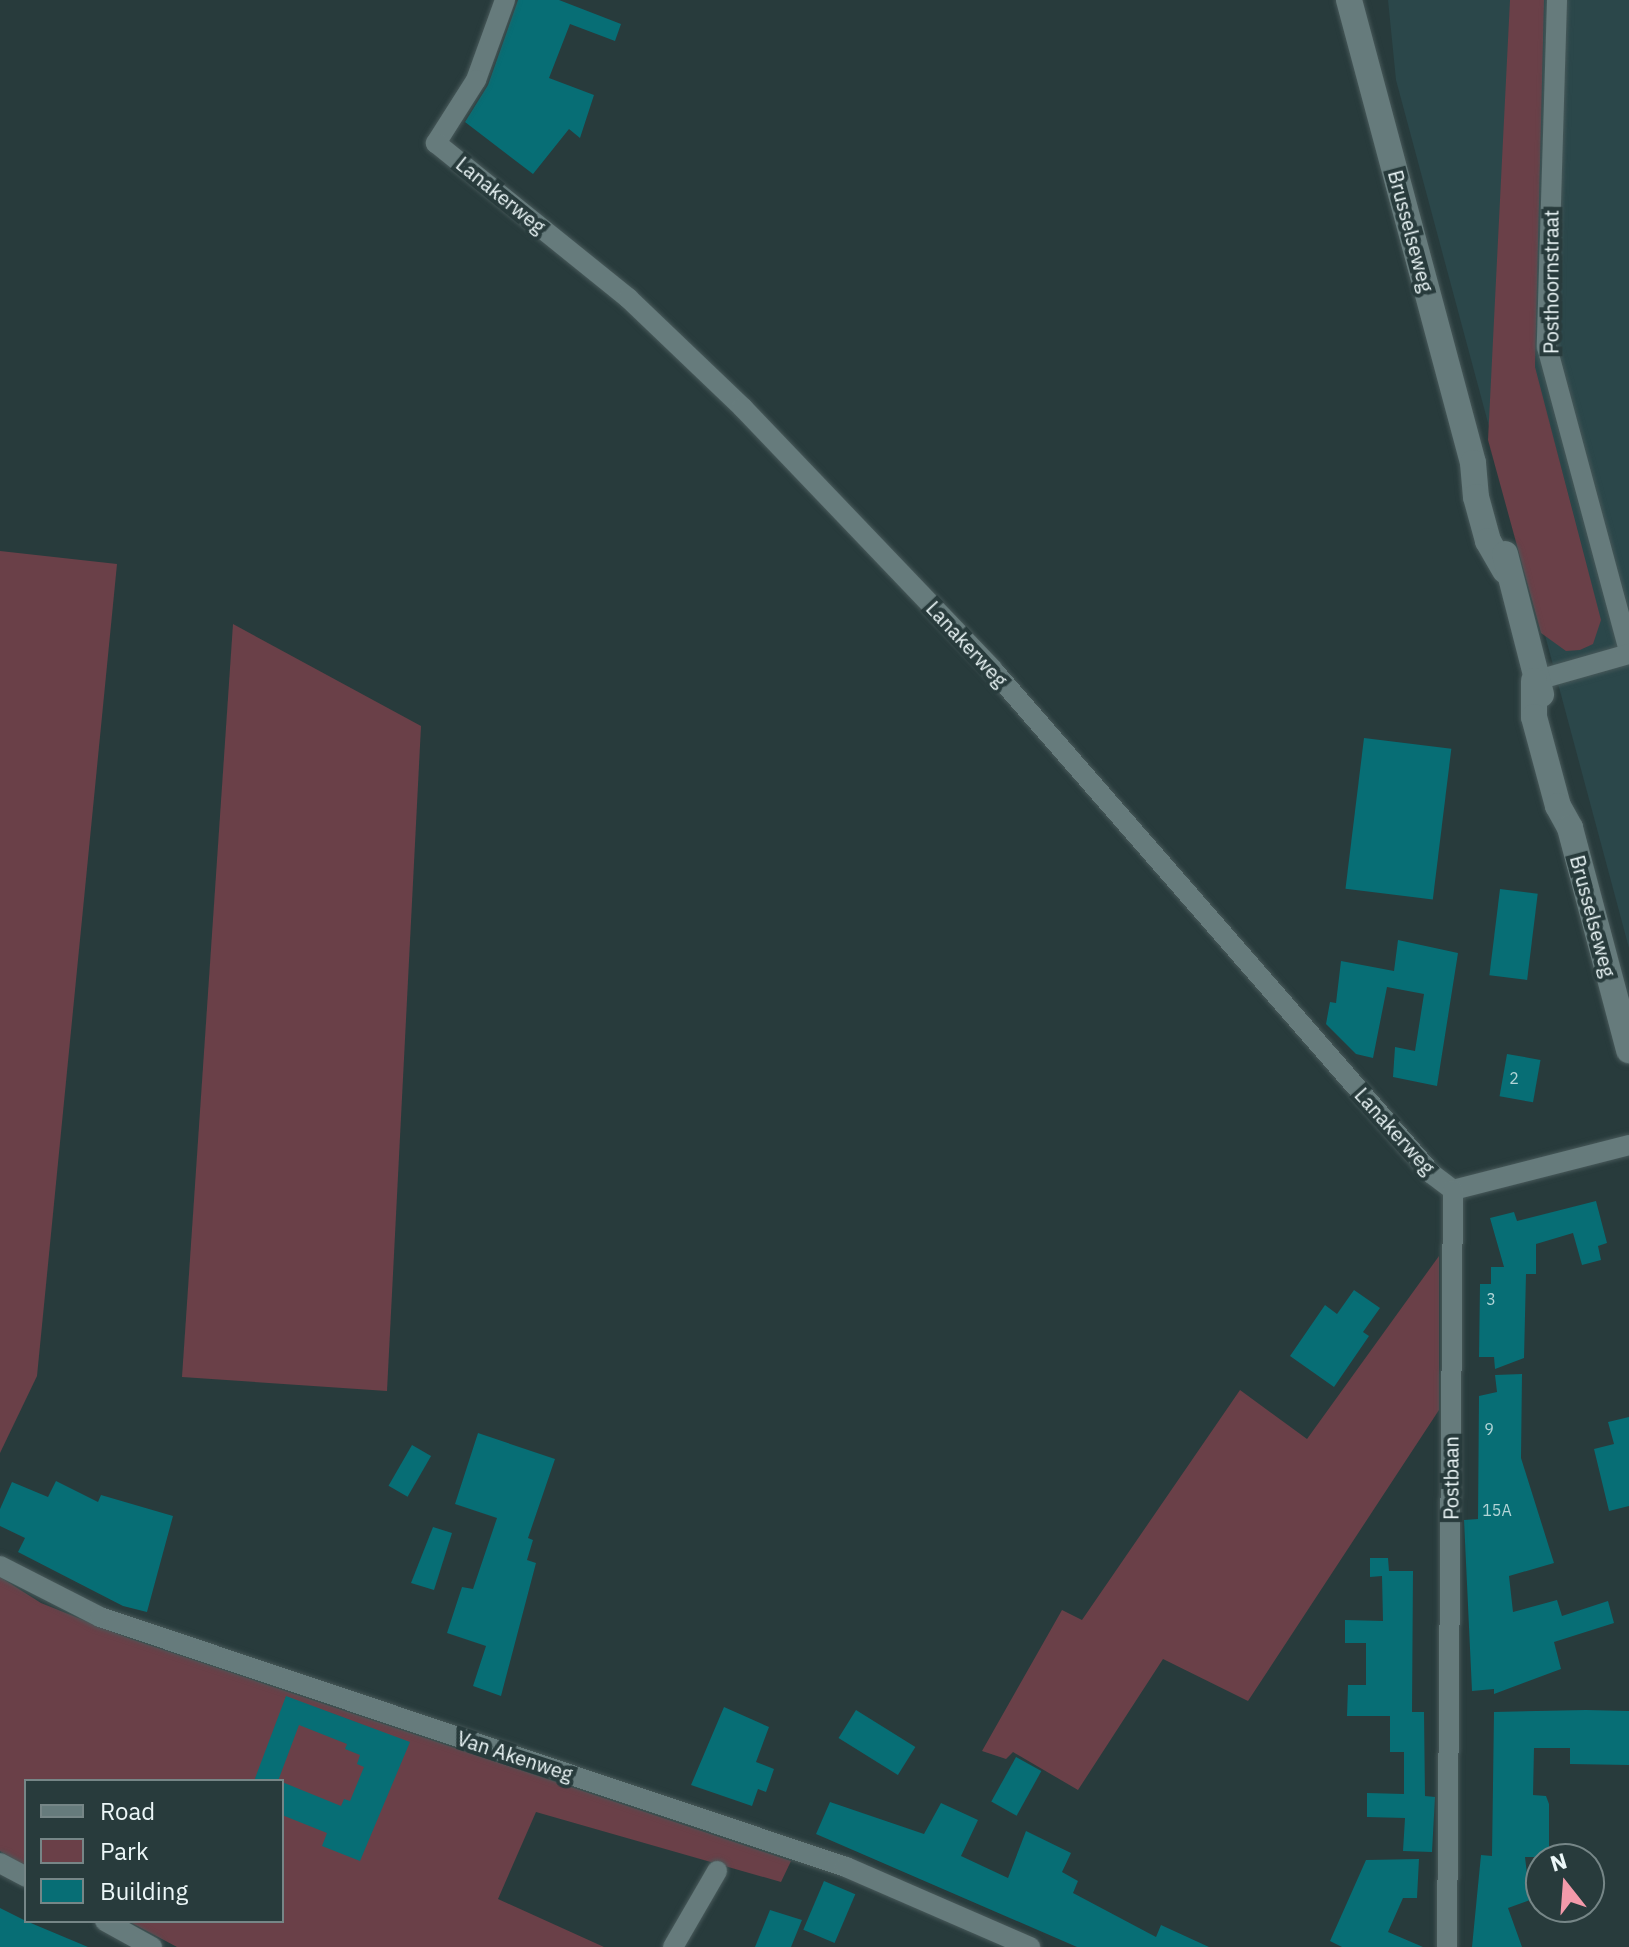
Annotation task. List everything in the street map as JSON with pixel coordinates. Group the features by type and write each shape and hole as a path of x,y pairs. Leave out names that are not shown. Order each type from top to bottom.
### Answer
{"street":[{"name":"Lanakerweg","path":"505,0 476,80 436,143 628,298 754,419 992,669 1432,1174 1453,1190"},
{"name":"Brusselseweg","path":"1349,0 1473,463 1490,492 1505,539 1505,571 1534,681 1534,717 1558,806 1570,828 1629,1050"},
{"name":"Posthoornstraat","path":"1557,0 1547,347 1629,652"},
{"path":"1534,681 1629,652"},
{"path":"1453,1190 1629,1145"},
{"name":"Postbaan","path":"1447,1947 1453,1190"},
{"name":"Van Akenweg","path":"0,1566 100,1617 846,1867 1030,1947"},
{"path":"0,1863 24,1876"},
{"path":"673,1947 717,1871"},
{"path":"108,1923 148,1946"}],"shaded area":[{"path":"1388,0 1629,0 1629,948 1396,80"}],"green space":[{"path":"1510,0 1544,0 1535,367 1601,620 1593,644 1580,650 1566,651 1541,633 1488,440"},
{"path":"0,551 117,564 37,1376 0,1453"},
{"path":"233,624 421,726 387,1391 182,1377"},
{"path":"1439,1256 1439,1410 1248,1701 1163,1659 1078,1790 1013,1752 1006,1759 982,1751 1062,1610 1082,1620 1240,1390 1307,1439"},
{"path":"0,1577 41,1603 128,1638 791,1861 781,1882 536,1812 498,1899 604,1947 177,1947 132,1923 284,1923 284,1779 24,1779 24,1866 0,1851"}],"building":[{"path":"518,0 559,0 621,24 615,41 570,24 549,78 594,95 580,138 569,129 533,174 465,122 488,85"},
{"path":"1364,738 1451,749 1433,900 1345,889"},
{"path":"1500,889 1538,894 1527,980 1489,975"},
{"path":"1398,940 1458,953 1437,1086 1393,1077 1395,1047 1415,1051 1424,994 1387,987 1373,1058 1356,1054 1326,1024 1330,1002 1336,1003 1341,961 1394,971"},
{"path":"1507,1054 1540,1060 1533,1102 1500,1096"},
{"path":"1596,1201 1607,1243 1598,1246 1601,1260 1582,1265 1573,1233 1536,1244 1536,1274 1526,1274 1524,1358 1495,1369 1494,1357 1479,1357 1480,1284 1491,1284 1491,1267 1504,1267 1490,1218 1514,1212 1517,1221"},
{"path":"1354,1290 1380,1308 1363,1332 1369,1336 1334,1387 1290,1356 1325,1305 1337,1314"},
{"path":"1522,1374 1521,1458 1554,1563 1509,1576 1513,1612 1557,1600 1562,1616 1608,1601 1614,1623 1554,1642 1561,1669 1494,1694 1494,1689 1472,1691 1464,1520 1478,1519 1479,1396 1497,1392 1495,1375"},
{"path":"1629,1417 1629,1506 1609,1511 1594,1449 1614,1444 1608,1422"},
{"path":"478,1433 555,1459 528,1538 533,1540 527,1560 536,1563 501,1696 473,1686 486,1646 447,1633 462,1587 473,1589 497,1518 455,1504"},
{"path":"412,1445 431,1456 408,1497 388,1486"},
{"path":"56,1481 98,1502 101,1495 173,1516 147,1612 123,1606 18,1552 25,1538 0,1526 0,1509 12,1482 48,1497"},
{"path":"433,1527 452,1533 434,1590 411,1583"},
{"path":"1370,1558 1388,1558 1389,1571 1413,1571 1412,1712 1424,1712 1425,1796 1435,1797 1432,1852 1403,1851 1405,1818 1367,1817 1367,1793 1404,1794 1404,1752 1390,1752 1390,1716 1347,1716 1348,1685 1366,1685 1366,1643 1345,1643 1345,1620 1383,1621 1382,1576 1370,1577"},
{"path":"286,1696 410,1742 360,1861 322,1846 327,1833 284,1816 284,1783 341,1806 344,1799 350,1801 364,1767 357,1764 360,1755 345,1749 347,1744 299,1725 279,1779 255,1779"},
{"path":"724,1707 769,1727 756,1762 774,1769 766,1792 758,1789 752,1806 691,1785"},
{"path":"856,1710 915,1747 898,1775 839,1738"},
{"path":"1629,1711 1629,1765 1570,1764 1570,1748 1534,1748 1533,1795 1546,1796 1549,1804 1549,1843 1525,1843 1525,1902 1508,1908 1522,1947 1472,1947 1481,1855 1492,1856 1494,1712"},
{"path":"1016,1757 1041,1771 1017,1816 991,1802"},
{"path":"830,1802 924,1834 941,1803 978,1820 961,1856 1008,1878 1026,1831 1071,1853 1062,1872 1078,1881 1073,1893 1156,1937 1161,1925 1209,1947 1077,1947 816,1834"},
{"path":"1419,1859 1417,1898 1403,1898 1388,1932 1423,1947 1342,1947 1330,1941 1366,1860"},
{"path":"824,1881 855,1894 835,1943 803,1930"},
{"path":"0,1908 24,1920 24,1923 88,1947 0,1947"},
{"path":"770,1910 802,1920 791,1947 755,1947"}]}
